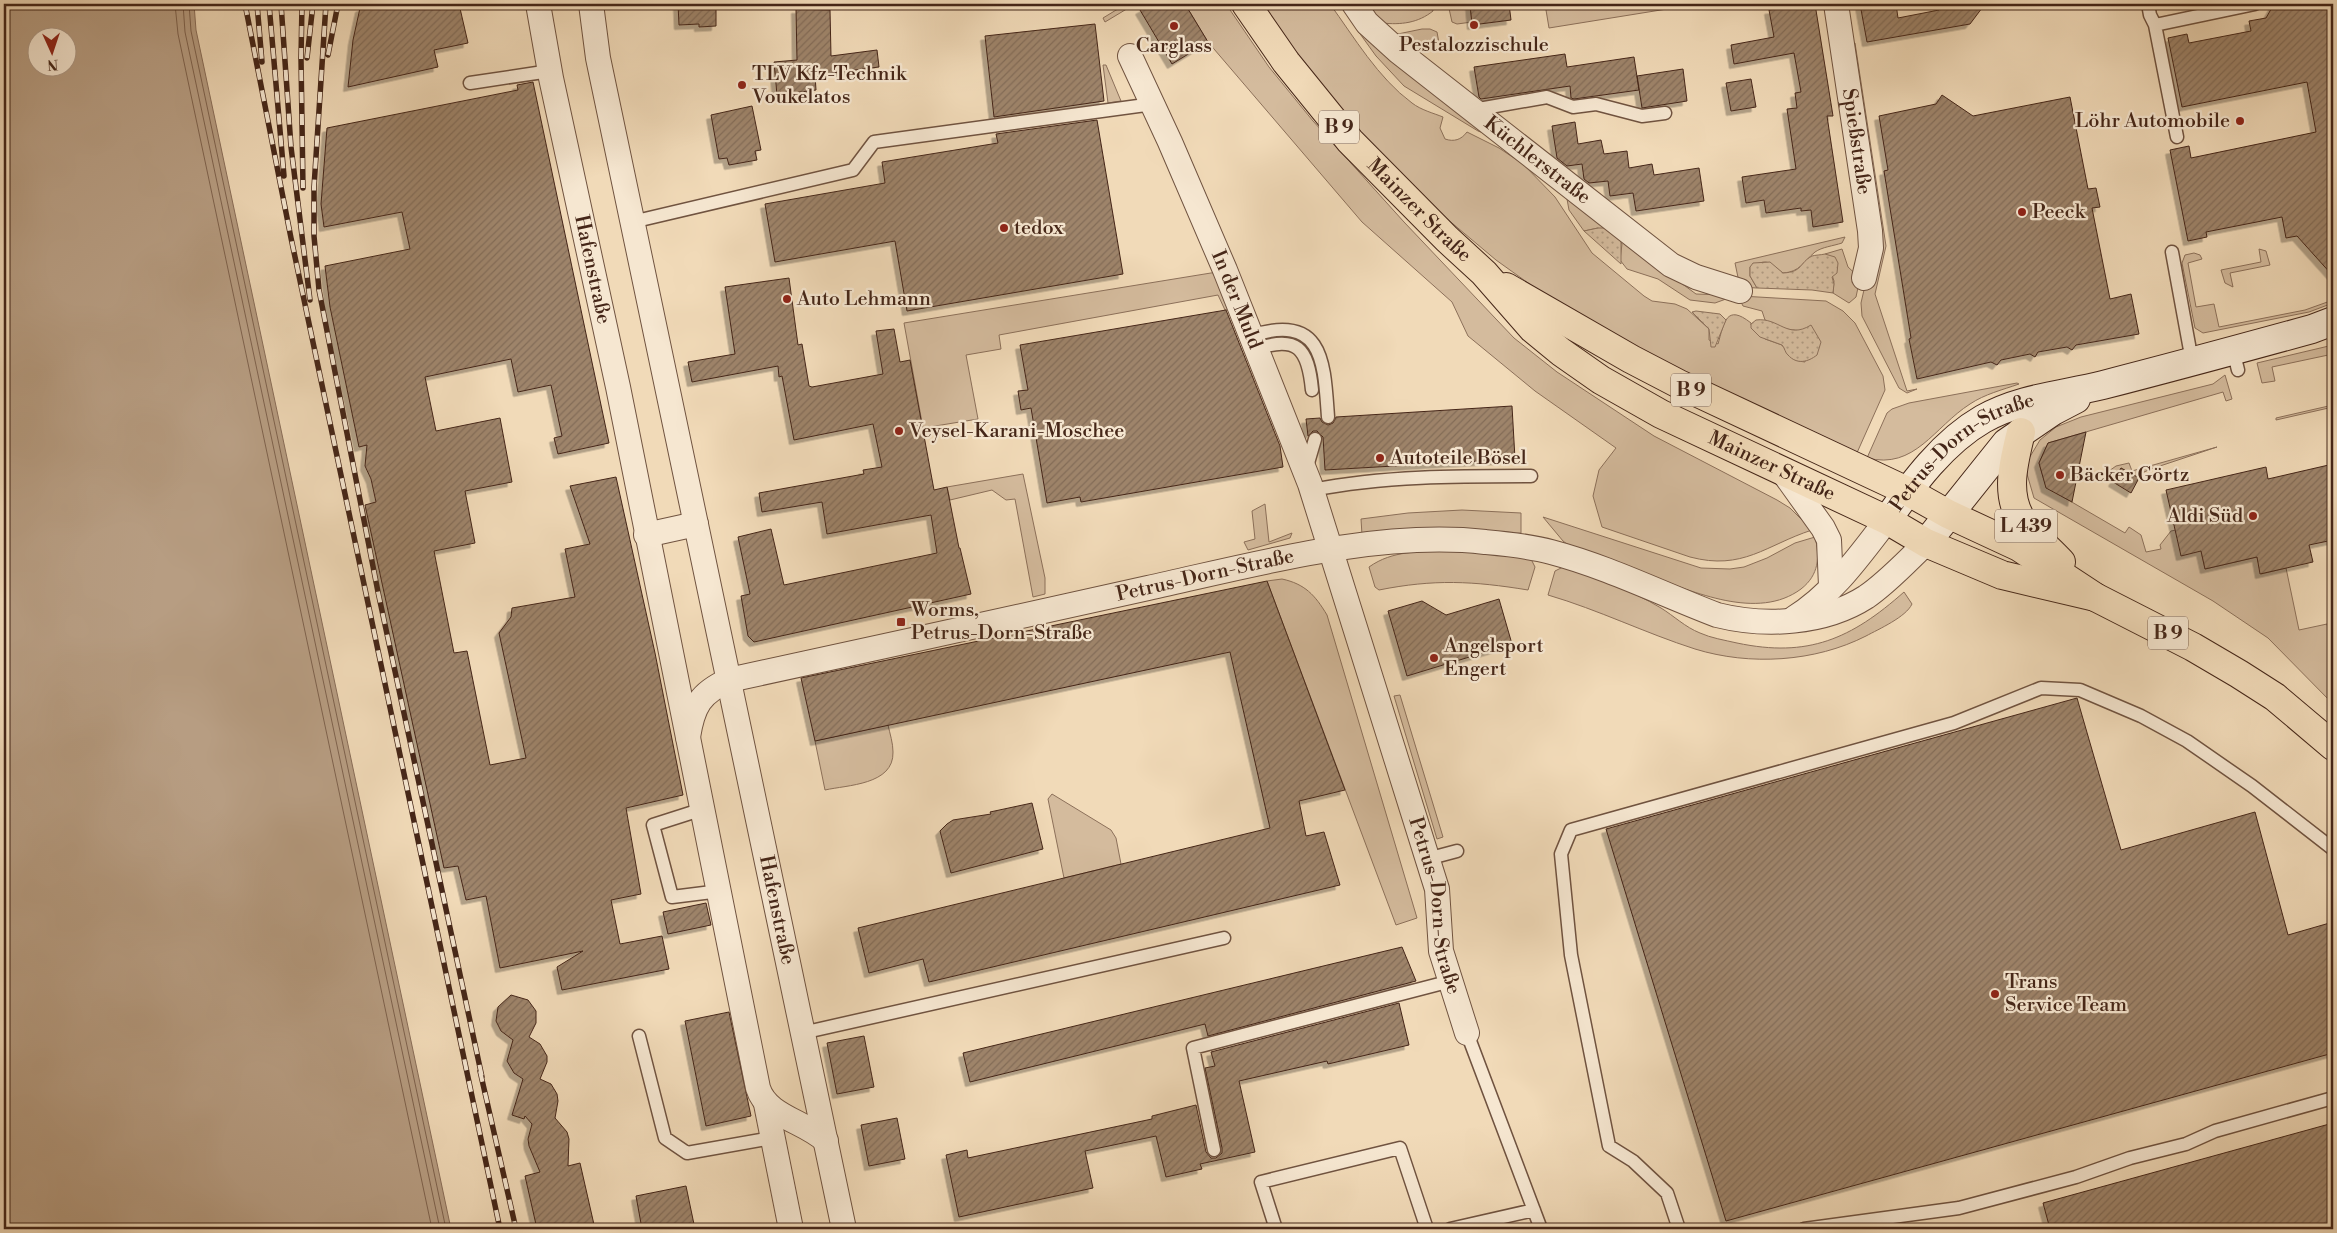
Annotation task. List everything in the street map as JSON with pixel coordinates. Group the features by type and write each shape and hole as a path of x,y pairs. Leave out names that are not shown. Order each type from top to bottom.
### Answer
{"main road":[{"name":"Mainzer Straße","path":"1246,4 1286,62 1350,140 1447,239 1484,273 1533,328 1561,352 1601,380 1661,414 1887,520 1926,543 2002,575 2095,597"},
{"name":"Mainzer Straße","path":"1484,273 1631,360 2019,547 2095,597 2193,647 2239,674 2275,697 2333,746"},
{"name":"Petrus-Dorn-Straße","path":"1887,520 1907,492 1938,456 1961,434 1982,420 2012,406 2192,361 2235,360 2333,322"},
{"name":"Petrus-Dorn-Straße","path":"1926,543 2006,443 2053,410 2101,385"},
{"name":"Petrus-Dorn-Straße","path":"2021,432 2012,476 2012,490 2017,511 2023,522 2095,597"}],"street":[{"name":"Hafenstraße","path":"538,4 550,71 618,387 646,535 720,891 758,1088 766,1104 791,1229"},
{"name":"Hafenstraße","path":"591,4 598,58 844,1229"},
{"name":"Küchlerstraße","path":"1354,4 1367,23 1399,52 1670,264 1696,277 1740,291"},
{"name":"Spießstraße","path":"1836,4 1870,231 1871,248 1864,278"},
{"name":"In der Muld","path":"1130,56 1153,104 1225,270 1308,481 1330,550"},
{"path":"1783,472 1823,528 1829,540 1831,586"},
{"name":"Petrus-Dorn-Straße","path":"1788,621 1817,601 1887,520"},
{"path":"646,535 696,524"},
{"name":"Petrus-Dorn-Straße","path":"729,680 1330,550 1383,544 1448,540 1481,541 1527,547 1576,559 1717,615 1750,621 1788,621 1818,616 1849,607 1883,583 1926,543"},
{"name":"Petrus-Dorn-Straße","path":"1330,550 1437,889 1441,951 1467,1033"},
{"name":"Hafenstraße","path":"688,737 690,722 700,700 709,691 729,680"},
{"path":"766,1104 810,1128 826,1140"}],"lane":[{"path":"2148,4 2155,26 2177,137"},
{"path":"2155,26 2255,4"},
{"path":"470,83 550,71"},
{"path":"1473,110 1547,97 1573,108 1596,104 1642,116 1665,113"},
{"path":"632,222 853,170 874,142 1153,104"},
{"path":"2172,252 2192,361"},
{"path":"1253,342 1271,329 1282,328 1294,330 1311,342 1322,360 1328,417"},
{"path":"1253,342 1281,342 1295,347 1309,364 1312,390"},
{"path":"1316,439 1308,481 1348,483 1438,476 1531,476"},
{"path":"1679,1229 1667,1193 1633,1161 1609,1146 1571,955 1561,854 1571,830 1954,723 2041,688 2080,690 2141,716 2187,741 2252,786 2333,849"},
{"path":"703,809 652,825 672,897 720,891"},
{"path":"1427,858 1457,851"},
{"path":"802,1033 1224,938"},
{"path":"1214,1150 1193,1048 1451,981"},
{"path":"1467,1033 1541,1229"},
{"path":"639,1036 665,1138 686,1153 772,1138"},
{"path":"1804,1229 1959,1208 2076,1177 2130,1158 2186,1144 2215,1131 2333,1098"},
{"path":"1276,1229 1261,1182 1400,1148 1427,1229"},
{"path":"1450,1229 1534,1210"}],"shaded area":[{"path":"1126,4 1135,4 1105,22 1103,18"},
{"path":"1185,4 1226,4 1269,67 1313,121 1404,222 1514,338 1557,372 1654,436 1790,508 1812,530 1740,559 1725,561 1690,557 1602,527 1593,496 1599,470 1616,448 1535,391 1468,336 1452,302 1362,222 1208,42"},
{"path":"1258,4 1330,4 1388,82 1416,105 1443,117 1440,128 1445,139 1457,140 1467,132 1499,148 1523,164 1555,197 1592,253 1652,301 1675,304 1687,309 1709,329 1709,340 1718,344 1727,318 1731,315 1736,315 1743,317 1751,323 1765,339 1782,345 1793,358 1805,362 1802,331 1786,329 1765,320 1762,311 1743,306 1740,300 1741,296 1826,301 1843,311 1855,323 1883,376 1885,390 1856,455 1683,376 1549,298 1496,260 1421,197 1342,114"},
{"path":"1365,4 1432,4 1433,11 1409,22 1396,24 1382,23"},
{"path":"1448,4 1470,4 1472,22 1457,24 1452,22"},
{"path":"1545,4 1698,4 1549,28"},
{"path":"1430,29 1437,32 1439,43 1410,48 1393,35"},
{"path":"1358,31 1494,137 1478,131 1404,86 1376,56"},
{"path":"1855,43 1886,246 1875,294 1907,391 1917,389 1907,393 1899,388 1862,316 1861,303 1866,281 1849,47"},
{"path":"1103,65 1106,65 1121,101 1108,103"},
{"path":"1567,199 1696,294 1727,295 1726,299 1715,303 1690,300 1658,279 1627,269 1620,260 1622,244 1598,228 1584,231 1569,210"},
{"path":"1605,228 1621,238 1621,264 1584,231"},
{"path":"1845,237 1842,243 1818,250 1793,271 1783,273 1768,262 1750,267 1750,276 1757,288 1740,287 1735,263"},
{"path":"1842,249 1848,267 1860,278 1856,297 1849,303 1833,293 1834,281 1825,254"},
{"path":"2259,249 2266,251 2270,265 2230,273 2233,287 2225,283 2221,270 2261,262"},
{"path":"2194,253 2200,255 2202,259 2188,263 2196,307 2214,304 2219,327 2305,310 2333,300 2333,303 2309,312 2203,333 2195,328 2182,263 2185,255"},
{"path":"1825,254 1835,257 1838,263 1837,273 1832,277 1834,284 1833,293 1812,290 1757,288 1750,276 1750,267 1753,263 1770,262 1783,273 1798,269 1812,256"},
{"path":"1217,272 1231,309 1225,310 1218,295 999,335 1001,349 966,355 978,419 923,428 904,323"},
{"path":"1692,312 1720,314 1726,320 1715,347 1711,347 1709,329"},
{"path":"1756,320 1764,320 1796,330 1811,325 1821,342 1817,355 1802,361 1791,358 1782,345 1760,337 1751,328 1751,324"},
{"path":"2333,345 2333,354 2272,367 2275,381 2262,383 2257,363"},
{"path":"2225,375 2232,399 2226,401 2223,392 2048,443 2039,463 2046,487 2125,533 2129,527 2141,535 2146,552 2161,549 2160,545 2171,531 2176,530 2201,551 2205,569 2257,557 2261,574 2286,568 2299,630 2327,624 2333,652 2333,704 2268,638 2213,601 2034,498 2027,474 2028,460 2040,440 2056,427 2081,417 2213,384"},
{"path":"2019,384 1988,395 1970,404 1911,452 1898,458 1884,460 1867,458 1887,413 1892,409 1909,403"},
{"path":"2333,405 2333,407 2276,420 2276,418"},
{"path":"2217,447 2151,469 2144,472 2139,478 2121,468 2113,482 2109,480 2109,471 2116,466 2129,463 2132,471"},
{"path":"1023,474 1045,578 1045,594 1033,597 1015,499 1006,500 992,490 950,500 947,487"},
{"path":"1265,504 1269,542 1292,533 1290,538 1248,550 1244,542 1255,539 1252,511"},
{"path":"1462,510 1521,513 1521,533 1362,535 1361,519 1408,513"},
{"path":"1543,517 1701,568 1730,569 1744,567 1767,558 1795,543 1815,537 1818,559 1815,572 1807,584 1784,598 1765,603 1726,601 1706,596 1571,547 1563,541"},
{"path":"1447,551 1509,555 1531,559 1535,567 1528,590 1454,582 1399,586 1379,590 1375,587 1369,567 1378,561 1406,553"},
{"path":"1563,567 1626,590 1661,608 1689,628 1704,635 1762,647 1786,648 1807,646 1827,641 1847,633 1866,622 1904,592 1912,604 1898,618 1846,645 1804,656 1782,659 1738,658 1695,649 1548,595 1555,571"},
{"path":"1282,579 1297,584 1309,591 1327,615 1417,918 1396,925 1267,581"},
{"path":"1400,695 1443,837 1437,839 1394,696"},
{"path":"888,725 893,752 891,763 886,771 868,782 825,790 815,741"},
{"path":"1052,794 1111,830 1116,838 1121,864 1064,878 1048,799"}],"water":[{"path":"4,4 194,4 196,30 451,1229 4,1229"}],"building":[{"path":"370,4 459,4 468,43 434,50 438,67 348,87 353,40 360,8"},
{"path":"678,4 703,4 703,7 716,7 716,26 699,27 699,24 679,25"},
{"name":"Carglass","path":"1151,4 1185,4 1208,42 1172,64 1140,10"},
{"path":"1470,4 1509,4 1511,20 1472,25"},
{"path":"1776,4 1815,4 1833,116 1827,116 1843,222 1813,227 1811,210 1801,211 1801,208 1766,213 1764,200 1746,203 1742,177 1796,169 1787,109 1797,108 1795,93 1801,92 1794,53 1734,64 1731,45 1774,37 1769,10 1777,9"},
{"path":"1860,4 1896,4 1898,18 1939,10 1938,4 1985,4 1970,24 1867,42"},
{"path":"2274,4 2333,4 2333,276 2297,236 2286,238 2282,217 2206,232 2207,237 2188,241 2170,150 2189,146 2191,158 2316,132 2307,82 2182,107 2168,38 2187,34 2189,43 2251,31 2249,21 2266,18"},
{"path":"796,9 830,10 831,56 877,50 879,67 815,75 816,90 777,95 774,62 797,60"},
{"path":"1095,24 1104,101 994,117 985,36"},
{"path":"1565,54 1567,67 1634,57 1639,90 1574,99 1571,98 1570,86 1481,99 1479,97 1474,67"},
{"path":"1683,69 1687,101 1642,108 1637,76"},
{"path":"1751,79 1756,107 1731,111 1726,83"},
{"path":"533,82 609,443 558,454 554,438 562,436 551,385 518,392 511,359 425,377 436,431 500,418 512,482 465,491 475,543 434,551 454,653 467,651 490,765 526,758 499,633 511,617 512,608 575,597 565,549 590,544 570,486 616,477 655,653 683,795 626,808 641,894 611,900 620,944 662,936 669,969 562,990 557,967 583,951 500,968 486,896 466,900 458,866 444,868 365,505 376,502 371,479 365,466 367,445 359,447 330,307 325,266 410,249 402,212 324,227 321,204 327,128 518,90 517,85"},
{"path":"1942,95 1973,116 2070,97 2088,189 2096,188 2100,207 2092,208 2110,299 2131,294 2139,334 2076,345 2072,350 2067,347 2038,352 2035,357 2030,354 2001,360 1997,365 1991,362 1917,379 1909,339 1911,338 1884,171 1888,170 1879,116 1936,104"},
{"path":"752,106 761,150 755,151 757,160 729,165 727,158 719,159 711,115"},
{"name":"tedox","path":"1097,120 1123,274 907,311 895,241 775,262 765,204 885,183 882,162 998,143 996,134"},
{"path":"1575,122 1578,144 1601,140 1604,154 1627,151 1629,168 1652,164 1654,175 1699,168 1704,201 1636,211 1633,193 1610,196 1608,181 1589,183 1584,179 1582,164 1567,166 1557,158 1552,126"},
{"path":"789,278 798,345 802,344 809,386 883,374 876,331 894,329 900,362 910,360 934,490 947,487 959,548 971,594 754,642 748,636 741,596 750,594 738,537 771,529 784,585 937,553 931,515 827,534 822,502 762,512 759,493 864,474 863,470 882,467 873,424 794,440 782,376 779,377 778,366 692,382 688,362 735,354 725,287"},
{"path":"1226,310 1280,446 1283,467 1081,502 1080,497 1047,503 1031,408 1021,410 1018,391 1028,390 1020,345"},
{"path":"1512,406 1515,459 1325,470 1323,437 1317,431 1313,431 1308,436 1306,419 1320,418 1322,422 1328,425 1333,423 1336,417"},
{"name":"Bäcker Görtz","path":"2086,432 2072,502 2046,488 2039,463 2048,443"},
{"name":"Aldi Süd","path":"2333,464 2333,540 2309,545 2313,562 2260,574 2257,557 2205,569 2201,551 2181,556 2166,490 2266,467 2268,479"},
{"path":"2121,468 2139,478 2131,493 2113,482"},
{"path":"1267,581 1345,790 1299,801 1306,836 1324,832 1340,885 929,982 923,959 869,973 858,928 1270,828 1230,652 815,741 801,678"},
{"name":"Angelsport Engert","path":"1499,599 1512,644 1407,676 1388,611 1422,601 1446,615"},
{"name":"Trans Service Team","path":"2077,698 2121,850 2255,812 2288,935 2333,922 2333,1053 1726,1221 1606,829"},
{"path":"1032,803 1043,849 951,873 940,831 947,824 953,820 991,814 990,812"},
{"path":"706,903 711,925 668,934 663,912"},
{"path":"1402,947 1416,981 1208,1036 1205,1024 970,1082 963,1053"},
{"path":"511,995 528,1000 536,1011 536,1023 529,1037 540,1044 547,1056 547,1062 540,1079 551,1084 557,1094 558,1101 555,1118 567,1132 569,1139 568,1166 580,1163 595,1229 537,1229 525,1176 540,1172 529,1146 528,1139 532,1124 525,1116 524,1119 512,1115 523,1079 514,1073 507,1061 513,1040 501,1031 496,1021 498,1007"},
{"path":"1399,1003 1409,1045 1328,1064 1327,1061 1239,1081 1255,1152 1200,1164 1202,1169 1166,1177 1156,1136 1085,1151 1093,1188 959,1217 946,1155 967,1150 968,1158 1152,1119 1152,1116 1196,1105 1206,1152 1211,1158 1216,1158 1222,1153 1222,1148 1205,1068 1215,1066 1211,1052"},
{"path":"729,1012 751,1116 706,1126 685,1021"},
{"path":"864,1036 874,1087 837,1094 827,1043"},
{"path":"897,1118 905,1159 869,1166 861,1125"},
{"path":"2333,1123 2333,1229 2050,1229 2043,1203"},
{"path":"686,1186 695,1229 642,1229 636,1196"}],"railway":[{"path":"245,4 291,238 500,1229"},
{"path":"257,4 262,62"},
{"path":"269,4 284,176"},
{"path":"281,4 291,147 310,300"},
{"path":"302,4 303,188"},
{"path":"307,58 313,4"},
{"path":"326,4 314,187 314,236 319,290 378,592 482,1077"},
{"path":"328,55 338,4"},
{"path":"480,1071 516,1229"}],"place":[{"name":"Pestalozzischule","path":"1474,25"},
{"name":"Carglass","path":"1174,26"},
{"name":"TLV Kfz-Technik Voukelatos","path":"742,85"},
{"name":"Löhr Automobile","path":"2240,121"},
{"name":"Peeck","path":"2022,212"},
{"name":"tedox","path":"1004,228"},
{"name":"Auto Lehmann","path":"787,299"},
{"name":"Veysel-Karani-Moschee","path":"899,431"},
{"name":"Autoteile Bösel","path":"1380,458"},
{"name":"Bäcker Görtz","path":"2060,475"},
{"name":"Aldi Süd","path":"2253,516"},
{"name":"Worms, Petrus-Dorn-Straße","path":"901,622"},
{"name":"Angelsport Engert","path":"1434,658"},
{"name":"Trans Service Team","path":"1995,994"}]}
